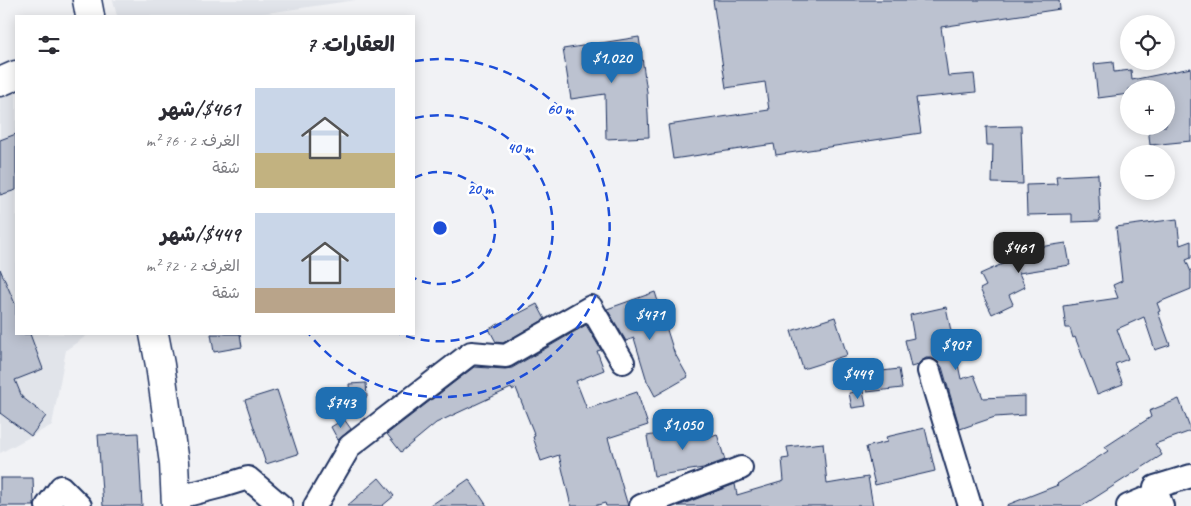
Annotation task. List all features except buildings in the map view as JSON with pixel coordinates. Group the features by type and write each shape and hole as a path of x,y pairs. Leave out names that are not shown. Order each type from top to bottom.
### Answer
{"main road":[{"path":"87,0 90,15"},
{"path":"0,82 15,75"},
{"path":"154,335 172,453 175,502"}],"street":[{"path":"315,506 350,446 471,353 506,356 591,306 623,362"},
{"path":"929,371 970,506"},
{"path":"641,506 741,468"},
{"path":"1128,506 1160,500 1155,487 1191,476"},
{"path":"175,502 248,478 281,506"},
{"path":"47,506 61,487 80,506"}],"shaded area":[{"path":"113,0 356,0 254,15 117,15"},
{"path":"15,75 15,335 88,335 66,350 52,425 0,453 0,82"}]}
